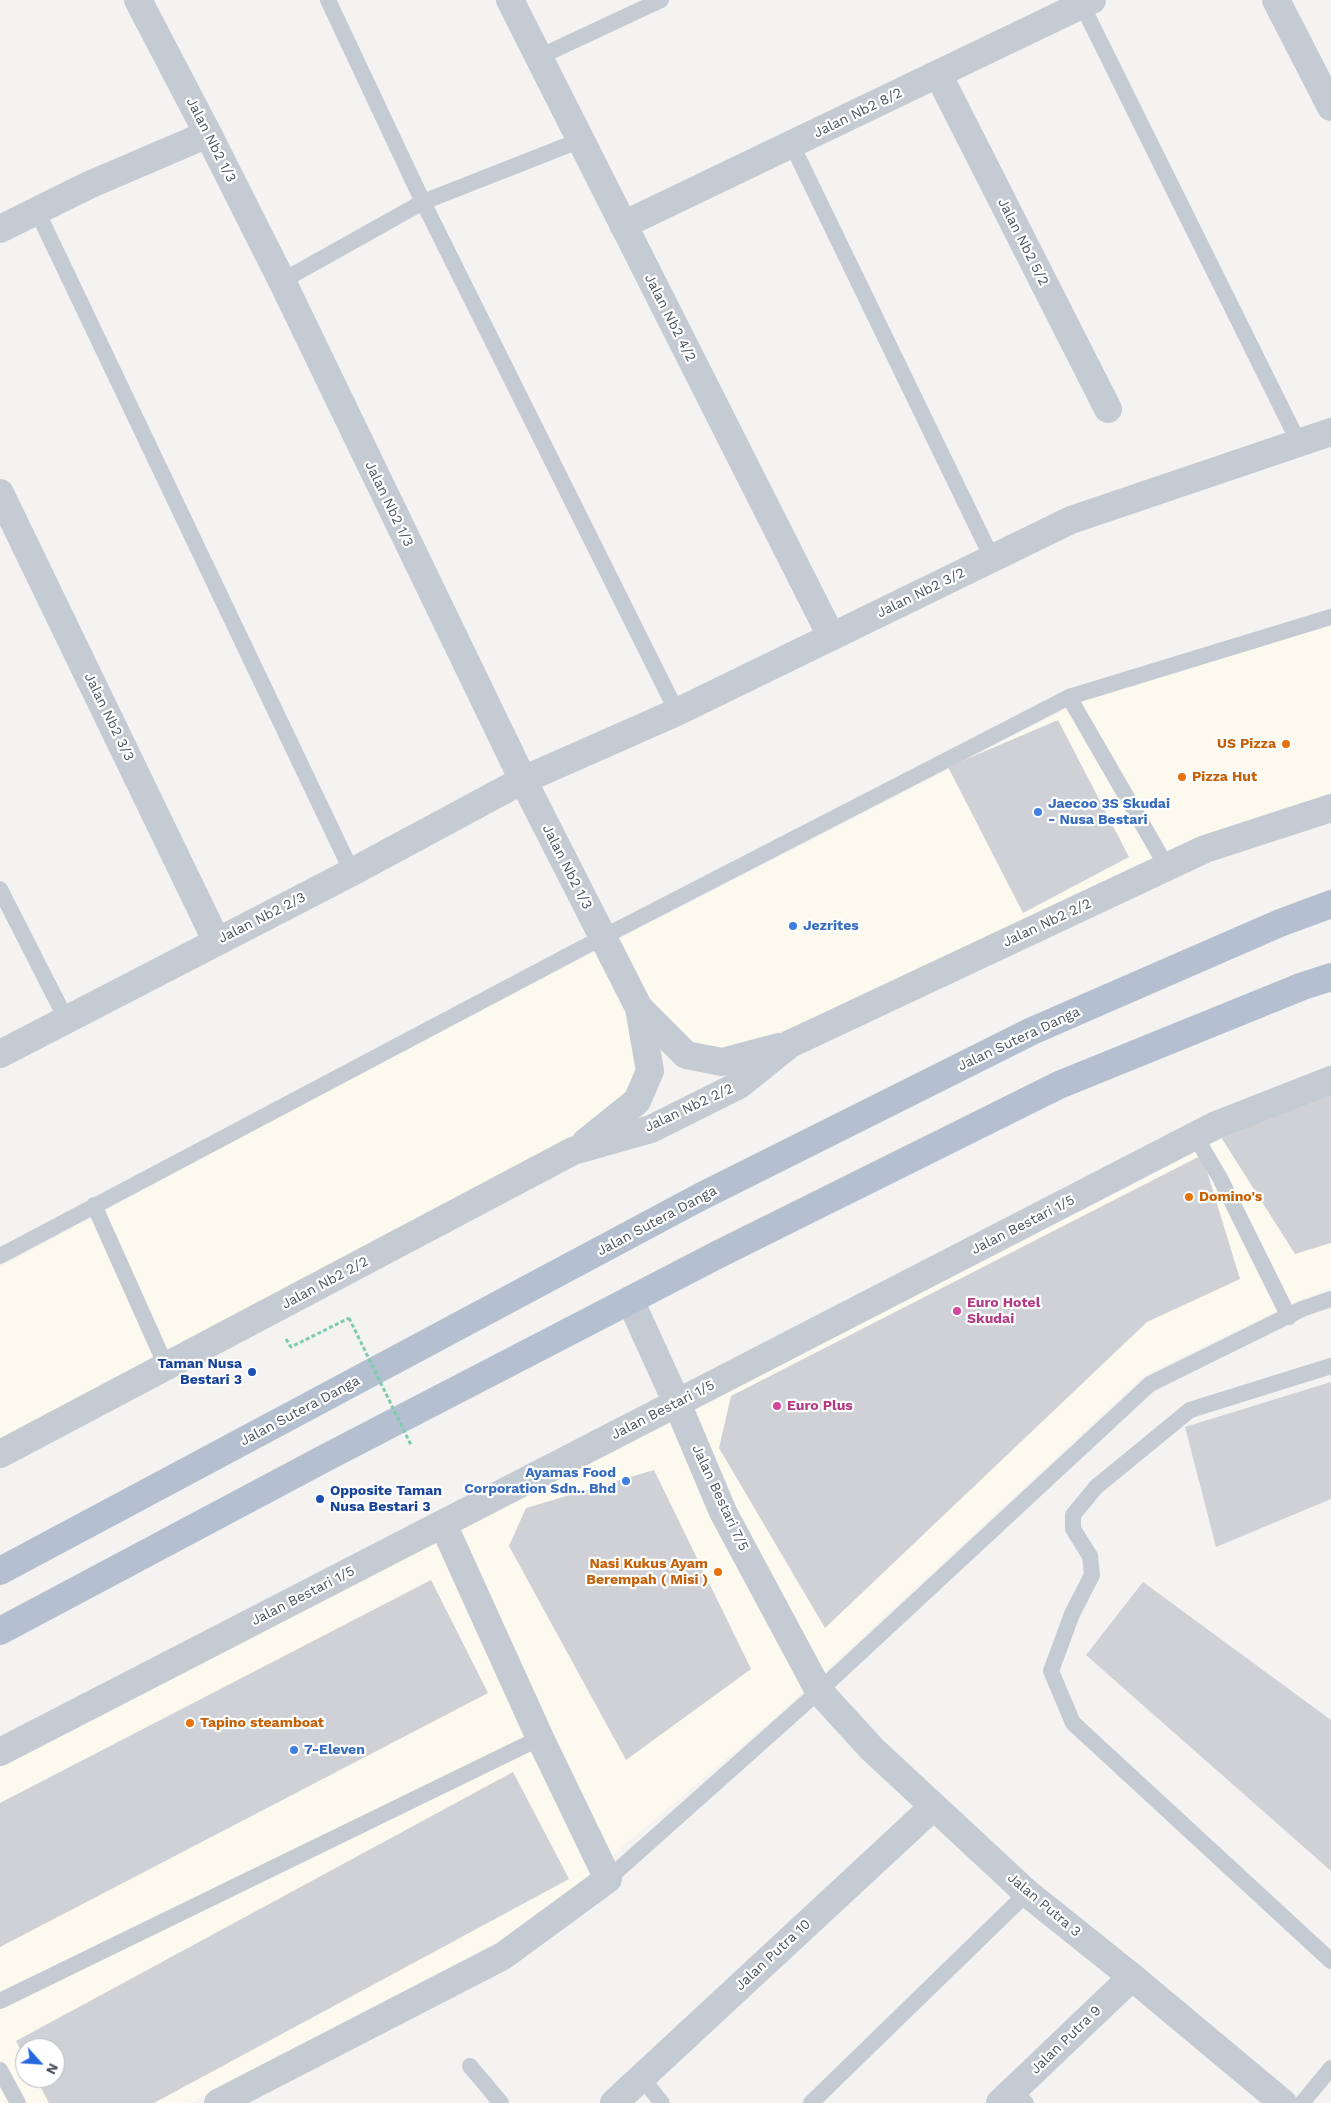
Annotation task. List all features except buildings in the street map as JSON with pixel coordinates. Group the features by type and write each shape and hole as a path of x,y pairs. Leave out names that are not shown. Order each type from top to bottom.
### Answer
{"main road":[{"name":"Jalan Sutera Danga","path":"0,1571 743,1176 1032,1031 1280,923 1331,904"},
{"path":"0,1631 321,1460 728,1249 1059,1085 1303,986 1331,977"}],"street":[{"name":"Jalan Nb2 1/3","path":"138,0 282,281 523,780 639,1008 650,1071 637,1101 573,1152"},
{"name":"Jalan Nb2 4/2","path":"510,0 831,636"},
{"path":"1276,0 1331,107"},
{"name":"Jalan Nb2 8/2","path":"623,225 1087,2"},
{"name":"Jalan Nb2 5/2","path":"938,74 1108,409"},
{"path":"0,229 89,184 208,134"},
{"name":"Jalan Nb2 3/2","path":"523,780 677,712 1071,520 1331,432"},
{"name":"Jalan Nb2 3/3","path":"0,493 217,942"},
{"name":"Jalan Nb2 2/3","path":"0,1054 352,872 523,780"},
{"name":"Jalan Nb2 2/2","path":"0,1454 573,1152 651,1129 739,1085 790,1044 1205,849 1331,808"},
{"name":"Jalan Nb2 1/3","path":"639,1008 686,1055 722,1062 790,1044"},
{"name":"Jalan Bestari 1/5","path":"0,1752 1216,1125 1331,1080"},
{"name":"Jalan Bestari 7/5","path":"630,1300 677,1403 723,1512 819,1691"},
{"path":"218,2103 503,1956 608,1879 540,1738 443,1524"},
{"name":"Jalan Putra 3","path":"819,1691 872,1749 1027,1893 1132,1977 1283,2103"},
{"name":"Jalan Putra 10","path":"614,2103 933,1807"},
{"name":"Jalan Putra 9","path":"1013,2099 1132,1977"}],"lane":[{"path":"328,0 423,202 677,712"},
{"path":"539,57 661,0"},
{"path":"1087,2 1299,443"},
{"path":"282,281 423,202 581,140"},
{"path":"792,145 992,558"},
{"path":"37,211 352,872"},
{"path":"0,1256 603,937 1069,697 1331,617"},
{"path":"1069,697 1167,867"},
{"path":"0,889 66,1020"},
{"path":"1195,1136 1220,1178 1289,1317"},
{"path":"94,1205 166,1366"},
{"path":"608,1879 819,1691 1150,1384 1302,1309 1331,1299"},
{"path":"1331,1366 1190,1410 1096,1487 1073,1515 1073,1529 1090,1556 1092,1575 1072,1614 1051,1671 1073,1722 1331,1960"},
{"path":"0,2001 540,1738"},
{"path":"811,2103 1027,1893"},
{"path":"470,2066 501,2103"},
{"path":"1302,2103 1331,2068"},
{"path":"0,2070 18,2103"},
{"path":"641,2077 662,2103"}],"path":[{"path":"291,1347 349,1318 411,1445"}],"shaded area":[{"path":"1331,625 1331,794 1192,841 797,1026 722,1048 694,1043 649,999 619,939 1084,700"},
{"path":"596,951 628,1014 637,1070 625,1094 562,1143 0,1439 0,1267 316,1097"},
{"path":"1331,1096 1331,1288 1299,1300 1145,1375 778,1715 582,1881 499,1941 190,2103 0,2103 0,1767 1211,1144"}],"place":[{"name":"US Pizza","path":"1286,744"},
{"name":"Pizza Hut","path":"1182,777"},
{"name":"Jaecoo 3S Skudai - Nusa Bestari","path":"1038,812"},
{"name":"Jezrites","path":"793,926"},
{"name":"Domino's","path":"1189,1197"},
{"name":"Euro Hotel Skudai","path":"957,1311"},
{"name":"Taman Nusa Bestari 3","path":"252,1372"},
{"name":"Euro Plus","path":"777,1406"},
{"name":"Ayamas Food Corporation Sdn.. Bhd","path":"626,1481"},
{"name":"Opposite Taman Nusa Bestari 3","path":"320,1499"},
{"name":"Nasi Kukus Ayam Berempah ( Misi )","path":"718,1572"},
{"name":"Tapino steamboat","path":"190,1723"},
{"name":"7-Eleven","path":"294,1750"}]}
